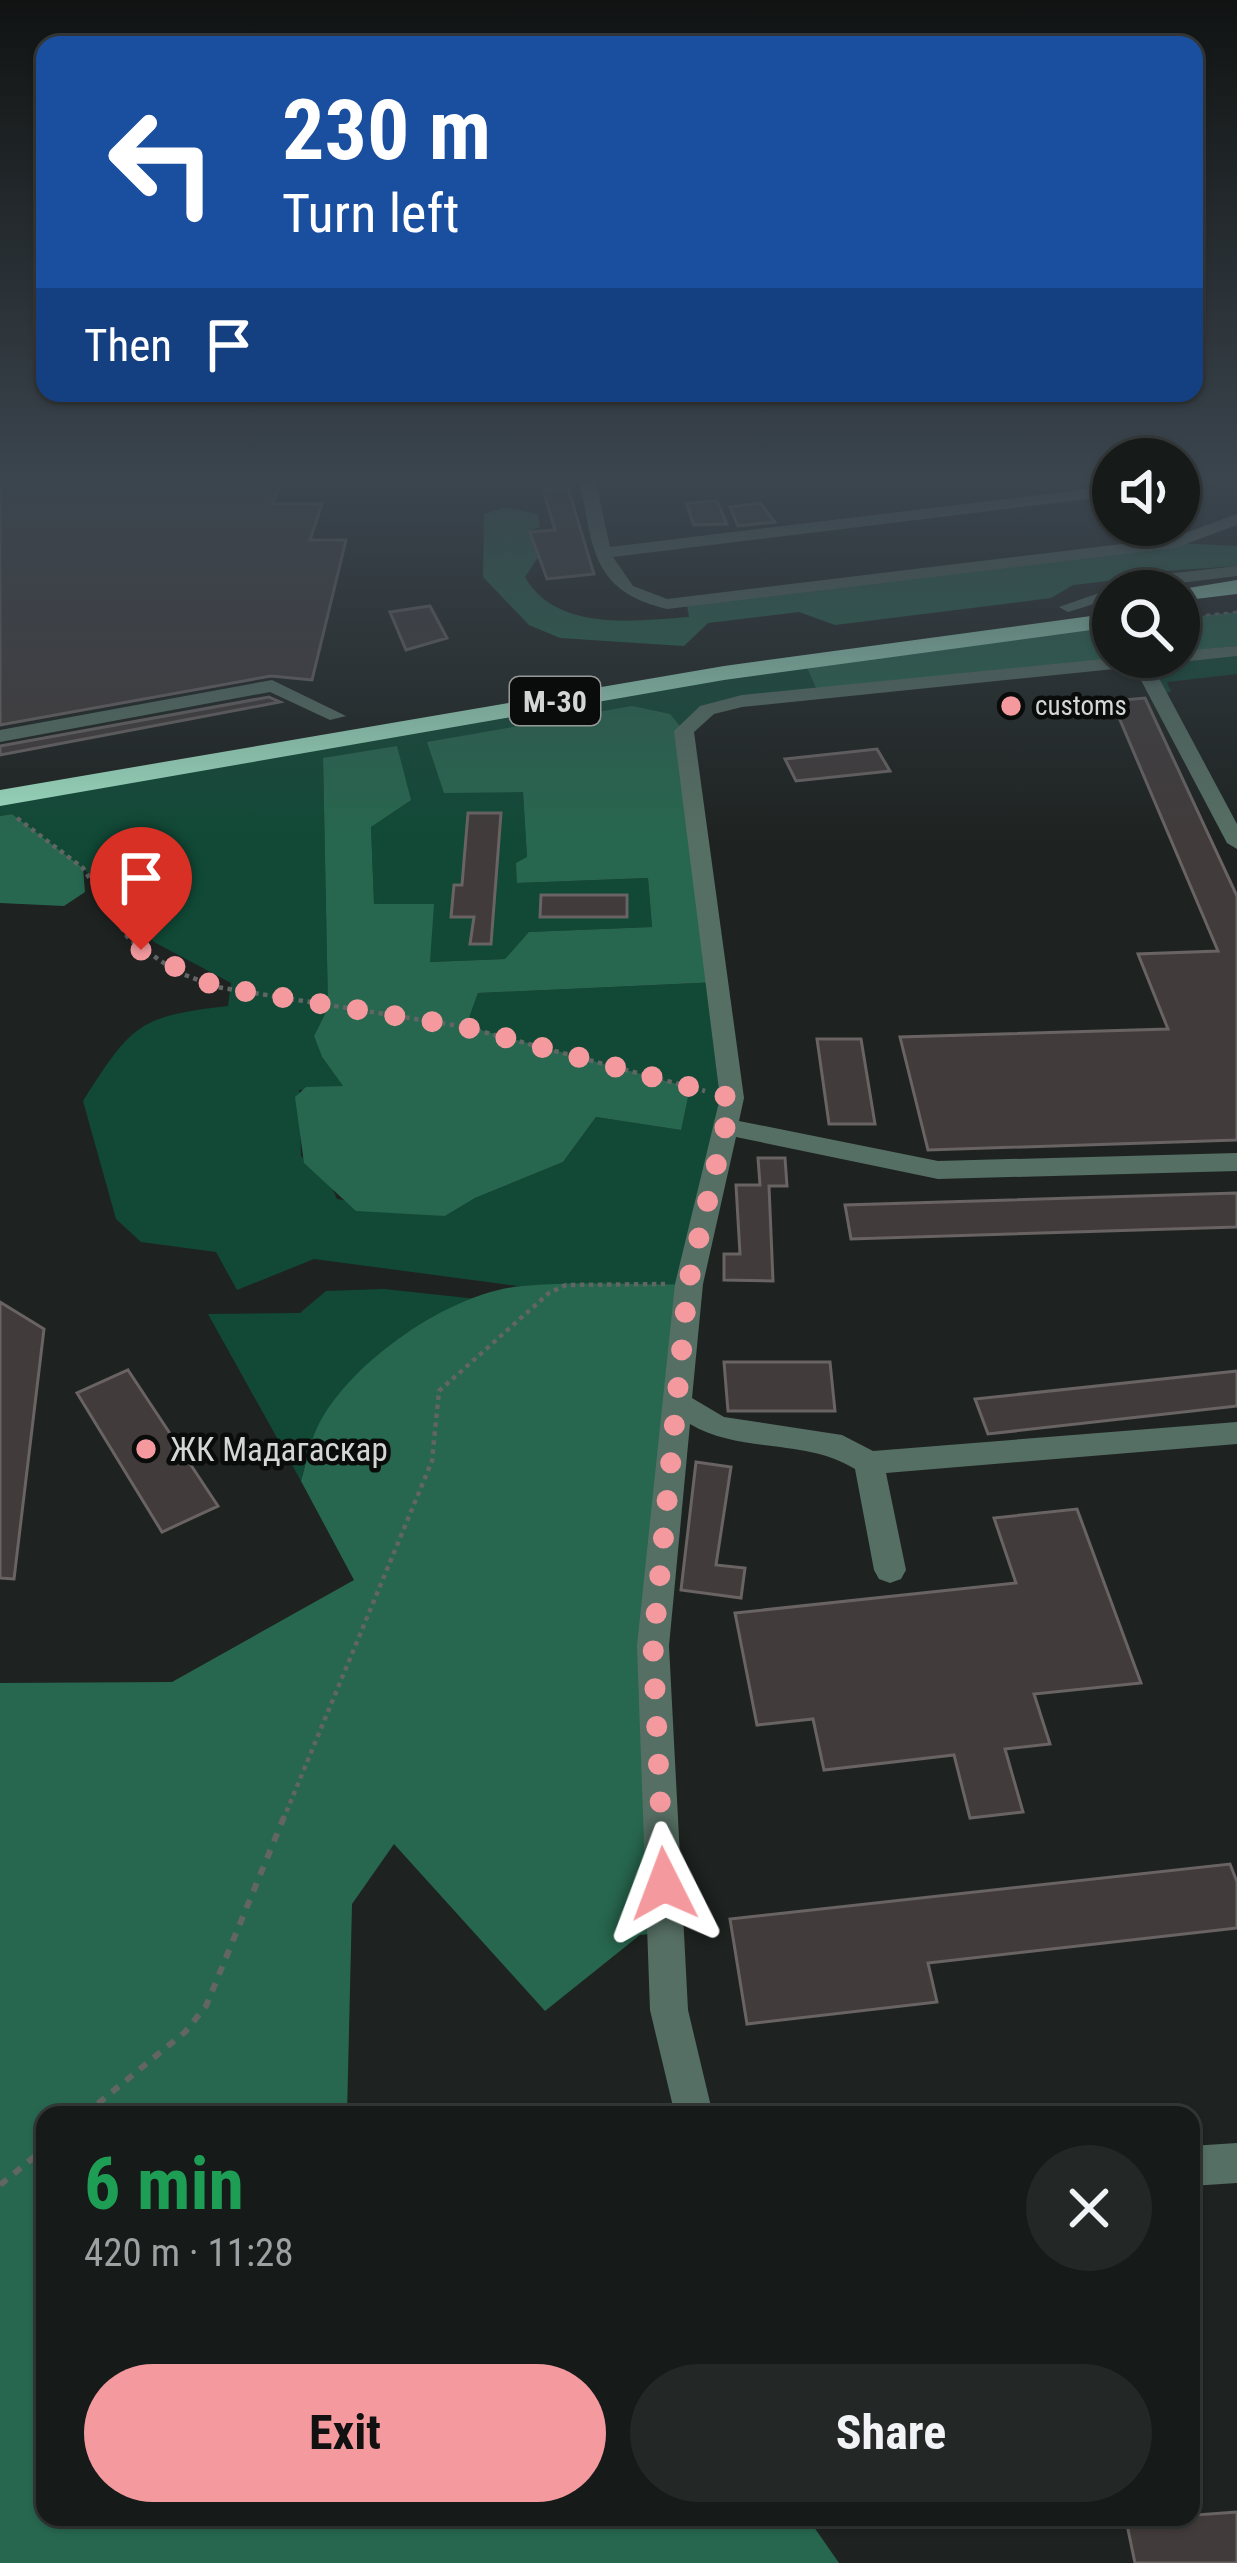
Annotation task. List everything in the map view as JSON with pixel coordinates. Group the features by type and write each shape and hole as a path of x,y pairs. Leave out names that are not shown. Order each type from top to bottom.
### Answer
{"highway":[{"name":"М-30","path":"0,778 338,716 1092,604"},
{"path":"1200,613 1237,609"},
{"name":"М-30","path":"6,806 724,673 1092,623"}],"street":[{"path":"652,602 714,602"},
{"path":"1068,607 1085,602"},
{"path":"1200,655 1237,651"},
{"path":"692,2106 669,2010 653,1646 688,1284 732,1098 684,731 691,719 742,701 1092,667"},
{"path":"1149,678 1237,843"},
{"path":"0,736 272,686 338,716"},
{"path":"728,1127 938,1171 1237,1162"},
{"path":"676,1403 718,1427 842,1446 869,1463 1237,1433"},
{"path":"869,1463 890,1570"},
{"path":"1200,2165 1237,2163"}],"path":[{"path":"1200,613 1237,609"},
{"path":"6,806 83,868 129,939 178,972 217,987 328,1009 465,1027 732,1098"},
{"path":"96,2106 185,2032 206,2006 432,1461 439,1391 549,1293 566,1286 688,1284"},
{"path":"0,2185 36,2155"}],"shaded area":[{"path":"507,602 548,602 576,615 622,621 689,617 687,605 714,602 1022,602 835,625 799,612 708,623 684,646 560,638 529,625"},
{"path":"1237,612 1237,646 1200,650 1200,616"},
{"path":"1092,629 1092,661 817,690 806,666"},
{"path":"1237,651 1237,674 1167,682 1171,692 1161,693 1151,678 1200,678 1200,655"},
{"path":"806,666 817,690 723,704 684,731 523,791 527,857 517,883 648,878 652,927 530,932 506,959 429,962 374,904 371,827 323,758 328,1008 314,1036 322,1057 344,1087 299,1090 301,1156 328,1179 337,1199 445,1216 475,1198 563,1162 596,1117 681,1130 681,1085 465,1027 478,993 719,982 732,1098 689,1284 518,1286 314,1259 237,1290 216,1252 141,1242 116,1219 83,1101 113,1056 139,1029 174,1015 228,1006 231,983 154,942 83,868 12,814 0,816 0,805 300,748"},
{"path":"632,706 670,714 684,731 719,982 478,993 466,1026 681,1085 689,1092 681,1130 596,1117 563,1162 475,1198 445,1216 356,1211 304,1163 295,1097 306,1087 343,1086 322,1057 314,1036 328,1008 323,758 397,746 411,800 371,827 374,904 434,904 430,962 505,959 529,932 652,927 648,878 517,883 516,863 527,857 523,792 444,793 427,742"},
{"path":"12,814 83,868 85,892 64,906 0,903 0,816"},
{"path":"585,1283 689,1284 653,1646 666,1932 640,1935 545,2011 394,1844 352,1904 347,2106 36,2106 36,2526 813,2526 839,2563 0,2563 0,1683 172,1682 354,1580 301,1481 317,1428 332,1403 377,1356 434,1316 494,1291"},
{"path":"384,1289 477,1299 417,1327 365,1368 325,1419 301,1481 208,1314 300,1313 326,1291"}],"building":[{"path":"0,602 331,602 312,680 271,676 0,725"},
{"path":"430,606 447,638 406,650 390,612"},
{"path":"269,697 280,702 0,755 0,746"},
{"path":"1145,698 1237,896 1237,1140 928,1150 900,1037 1168,1029 1138,954 1218,951 1112,701"},
{"path":"877,749 890,771 796,781 785,759"},
{"path":"468,813 501,813 491,944 470,944 474,917 451,917 454,885 462,885"},
{"path":"541,895 627,895 627,917 540,917"},
{"path":"817,1039 861,1039 875,1124 829,1124"},
{"path":"758,1158 785,1158 787,1186 769,1186 773,1281 724,1280 724,1254 740,1254 736,1185 760,1185"},
{"path":"1237,1193 1237,1227 851,1239 845,1205"},
{"path":"0,1302 44,1329 14,1579 0,1578"},
{"path":"724,1362 830,1362 835,1411 728,1411"},
{"name":"ЖК Мадагаскар","path":"128,1370 218,1506 162,1532 77,1393"},
{"path":"1237,1371 1237,1406 988,1434 975,1399"},
{"path":"696,1462 731,1467 716,1565 745,1568 741,1598 681,1590"},
{"path":"1077,1509 1141,1683 1034,1694 1050,1744 1005,1749 1023,1812 970,1818 954,1755 824,1770 813,1719 757,1725 735,1613 1016,1583 994,1518"},
{"path":"1230,1864 1237,1882 1237,1928 928,1963 937,2002 747,2024 730,1919"},
{"path":"1237,2512 1237,2563 1135,2563 1127,2526 1200,2526 1200,2515"}],"place":[{"name":"customs","path":"1011,706"},
{"name":"ЖК Мадагаскар","path":"146,1449"}],"route":[{"path":"141,950 217,987 328,1009 465,1027 732,1098 688,1284 653,1646 664,1884"}]}
